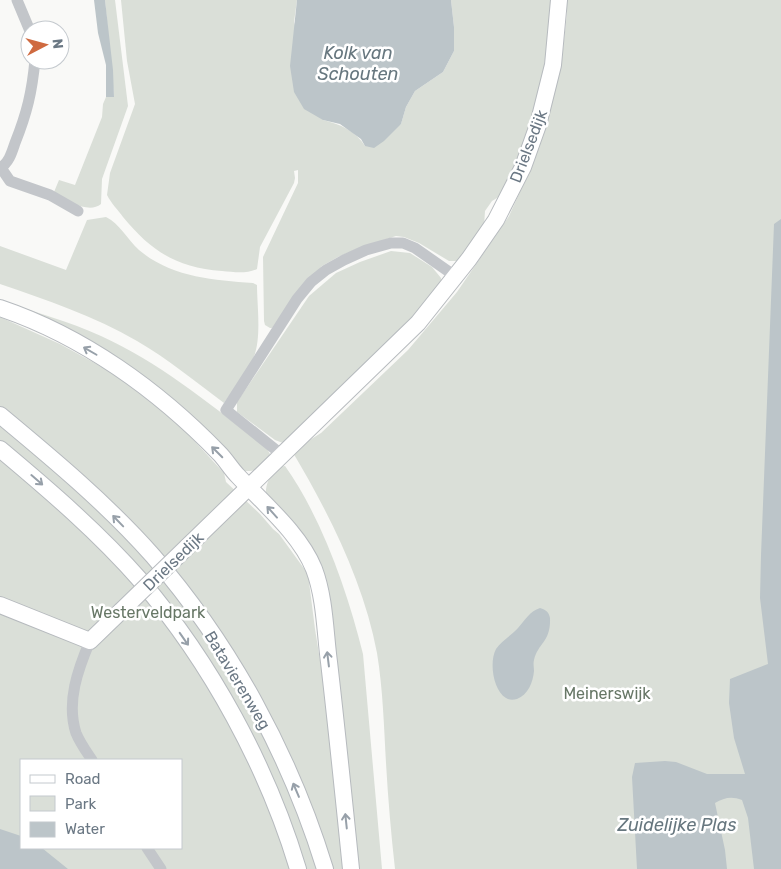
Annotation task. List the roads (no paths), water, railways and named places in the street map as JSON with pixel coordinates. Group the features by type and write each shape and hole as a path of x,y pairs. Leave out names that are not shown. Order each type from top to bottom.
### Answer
{"main road":[{"name":"Drielsedijk","path":"90,641 418,323 496,220 523,167 535,133 553,66 558,0"},
{"path":"0,308 62,335 105,359 139,382 213,447 301,546 311,564 318,583 336,721 351,869"},
{"name":"Batavierenweg","path":"0,415 59,464 115,518 152,556 207,627 233,666 275,742 304,808 325,869"},
{"name":"Batavierenweg","path":"0,448 39,481 139,579 156,599 198,658 244,737 269,791 292,848 298,869"},
{"path":"0,605 90,641"}],"street":[{"path":"18,0 26,20"},
{"path":"34,70 27,112 8,162 1,168 10,181 50,195 78,211"},
{"path":"281,454 226,410 297,299 311,282 326,270 344,260 366,250 391,243 403,243 415,248 455,276"},
{"name":"Drielsedijk","path":"90,641 75,683 73,704 76,732 91,759"},
{"path":"148,849 161,869"}],"water":[{"path":"94,0 105,0 114,97 106,97 106,65 98,33"},
{"name":"Kolk van Schouten","path":"297,0 451,0 454,51 443,72 415,91 406,107 401,124 374,148 365,146 361,139 340,124 323,120 304,109 294,92 290,66"},
{"name":"Zuidelijke Plas","path":"781,219 781,869 754,869 748,818 742,800 731,798 715,803 727,869 637,869 632,777 635,763 676,762 707,774 745,774 734,738 729,703 730,679 768,664 760,598 761,555 774,224"},
{"path":"540,608 546,610 549,614 550,626 534,660 531,684 521,697 508,699 498,689 493,675 493,661 496,649 516,631 530,614"},
{"path":"0,829 20,836 20,849 43,849 68,869 0,869"}],"park label":[{"name":"Westerveldpark","path":"148,612"},
{"name":"Meinerswijk","path":"607,693"}]}
